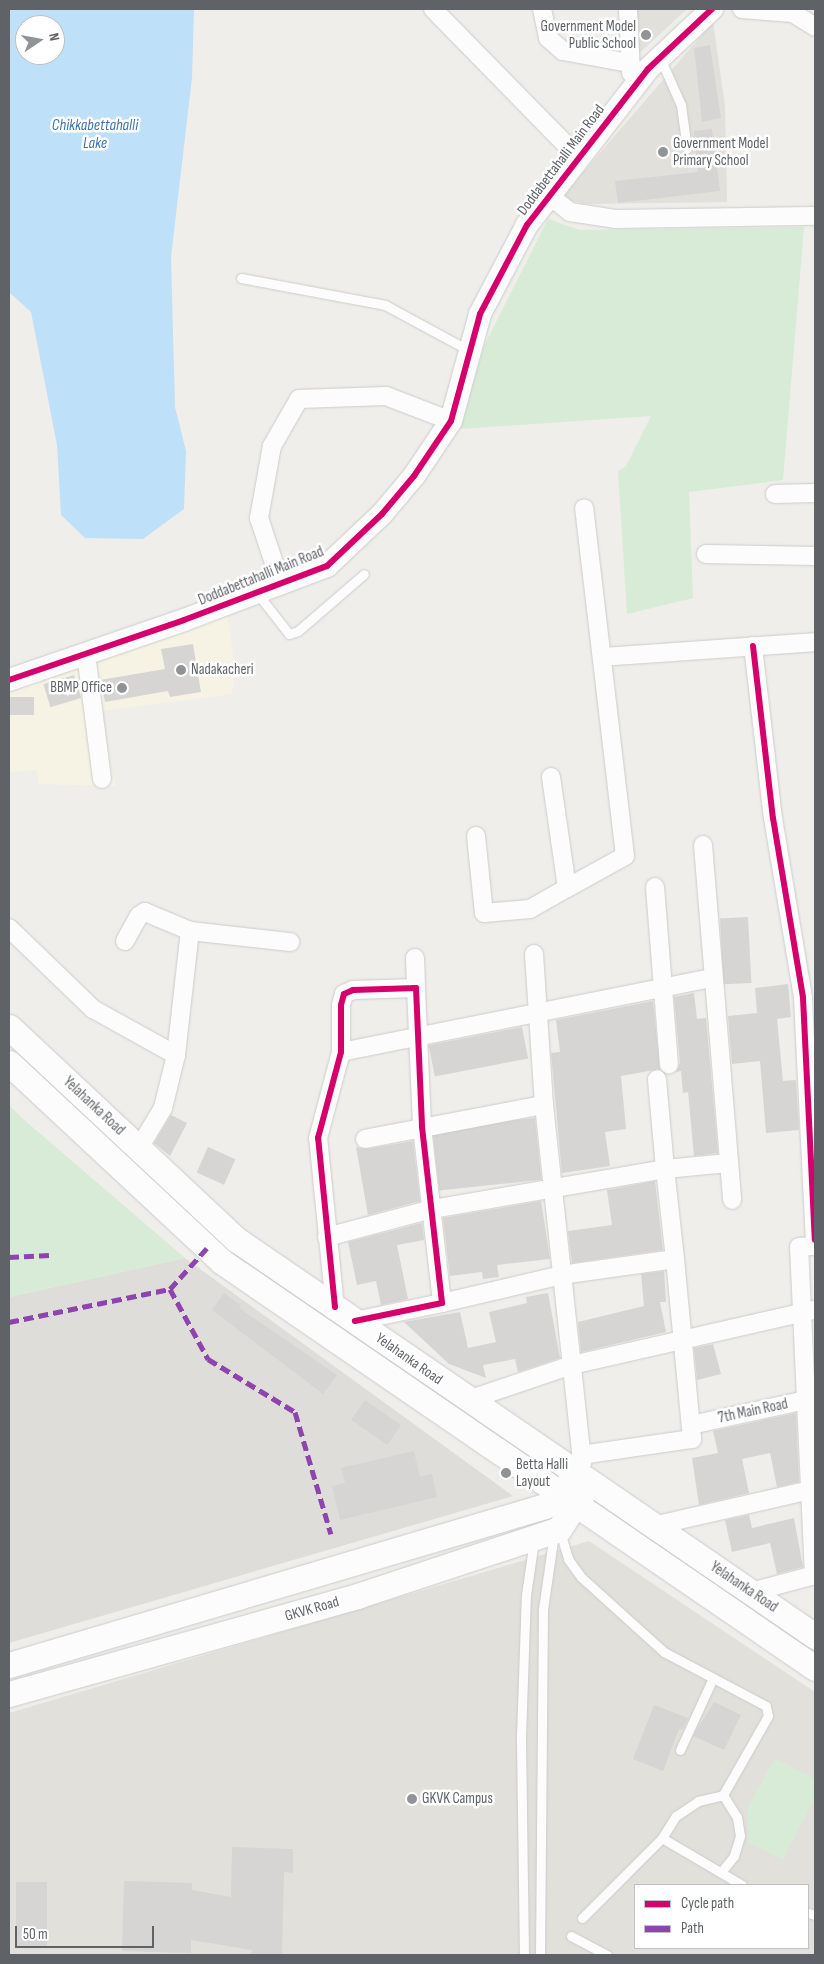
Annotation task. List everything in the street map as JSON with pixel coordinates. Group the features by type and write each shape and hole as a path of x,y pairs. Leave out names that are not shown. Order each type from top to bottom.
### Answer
{"main road":[{"name":"Yelahanka Road","path":"9,1027 237,1240 468,1400 581,1469 653,1526 815,1636"},
{"name":"Yelahanka Road","path":"9,1063 221,1261 547,1518 815,1668"},
{"path":"9,1665 547,1518 581,1469"},
{"name":"GKVK Road","path":"9,1694 357,1596 547,1518"}],"street":[{"path":"433,9 578,156"},
{"path":"542,9 548,38 563,51 630,63"},
{"path":"628,9 632,90"},
{"name":"Doddabettahalli Main Road","path":"9,680 257,593 327,566 368,527 414,476 451,421 480,314 527,225 578,156 632,90 660,58 712,9"},
{"path":"742,9 793,14 815,27"},
{"path":"548,195 570,212 616,219 815,216"},
{"path":"282,584 259,518 272,446 299,399 386,396 451,421"},
{"path":"775,494 815,493"},
{"path":"476,836 484,913 530,909 625,856 584,508"},
{"path":"706,554 815,556"},
{"path":"602,658 815,642"},
{"path":"754,646 774,818 804,998 815,1240"},
{"path":"86,654 102,779"},
{"path":"551,776 567,888"},
{"path":"703,845 732,1200"},
{"path":"655,887 669,1064"},
{"path":"125,941 139,916 145,912 190,931 290,942"},
{"path":"9,928 93,1008 176,1055"},
{"path":"139,1148 163,1108 176,1055 190,931"},
{"path":"534,954 540,1011 544,1105 554,1186 560,1276 572,1366 581,1469 692,1439 657,1079"},
{"path":"415,958 416,1036 422,1127 442,1303"},
{"path":"341,1052 713,978"},
{"path":"335,1307 318,1138 341,1052 344,994 354,990 416,988"},
{"path":"365,1139 544,1105"},
{"path":"327,1237 432,1209 554,1186 665,1169 729,1162"},
{"path":"751,1592 815,1576 808,1312 799,1247 815,1246"},
{"path":"355,1321 560,1276 674,1259"},
{"path":"468,1400 572,1366 808,1312"},
{"name":"7th Main Road","path":"691,1425 809,1399"},
{"path":"653,1526 812,1490"}],"lane":[{"path":"660,58 681,105 687,149"},
{"path":"241,278 385,305 470,351"},
{"path":"257,593 289,634 298,631 364,574"},
{"path":"547,1518 568,1559 581,1577 664,1652 766,1706 768,1716 723,1795 686,1808 662,1838 582,1918"},
{"path":"524,1955 521,1736 526,1595 547,1518"},
{"path":"540,1955 543,1604 547,1518"},
{"path":"680,1750 713,1678"},
{"path":"720,1872 734,1856 740,1836 737,1817 723,1795"},
{"path":"662,1838 740,1884"},
{"path":"571,1936 607,1955"}],"shaded area":[{"name":"Government Model Public School","path":"633,9 687,9 632,60"},
{"name":"Government Model Primary School","path":"713,22 725,106 727,202 586,204 561,198"},
{"path":"227,614 235,669 232,694 101,711 115,786 39,784 37,770 9,772 9,687"},
{"path":"185,1258 513,1496 9,1643 9,1297"},
{"name":"GKVK Campus","path":"589,1541 815,1692 815,1955 9,1955 9,1713"}],"green space":[{"path":"548,219 580,230 804,227 783,480 689,492 693,598 627,614 618,471 626,466 651,416 459,429 484,346"},
{"path":"9,1105 22,1118 185,1258 9,1297"},
{"path":"775,1758 815,1779 815,1798 783,1859 748,1843 748,1807"}],"water":[{"name":"Chikkabettahalli Lake","path":"9,9 194,9 192,78 171,257 175,407 186,451 184,509 143,539 85,538 61,515 57,445 31,312 9,292"}],"building":[{"path":"710,45 721,118 702,122 694,48"},
{"path":"712,129 720,191 618,203 615,181 698,172 694,131"},
{"path":"193,644 201,692 170,697 168,691 105,702 100,680 165,669 161,649"},
{"path":"74,675 81,698 50,707 43,684"},
{"path":"9,697 34,697 34,715 9,715"},
{"path":"748,917 751,983 723,984 720,918"},
{"path":"788,984 791,1017 777,1019 783,1081 796,1080 799,1130 766,1133 760,1061 732,1064 728,1016 757,1013 755,988"},
{"path":"694,993 697,1019 706,1018 718,1153 694,1156 688,1092 683,1093 681,1071 676,1072 680,1063 674,997"},
{"path":"653,1001 660,1069 621,1076 626,1129 605,1132 610,1166 562,1173 551,1053 560,1052 556,1020"},
{"path":"522,1027 528,1058 435,1077 429,1045"},
{"path":"171,1115 187,1123 170,1156 154,1143"},
{"path":"535,1118 541,1180 439,1190 433,1129"},
{"path":"413,1141 420,1201 368,1215 356,1147 367,1149"},
{"path":"208,1147 235,1159 224,1185 197,1173"},
{"path":"655,1181 663,1250 572,1263 568,1231 612,1225 607,1190"},
{"path":"541,1201 550,1259 497,1265 499,1277 483,1279 482,1272 450,1276 443,1218"},
{"path":"422,1223 424,1240 397,1245 408,1299 381,1305 376,1281 357,1285 348,1242"},
{"path":"664,1271 666,1302 660,1302 666,1332 581,1352 578,1322 644,1306 641,1274"},
{"path":"224,1293 241,1305 239,1308 337,1375 323,1394 212,1310"},
{"path":"548,1293 560,1358 518,1372 515,1359 483,1365 486,1378 449,1364 404,1322 460,1312 468,1348 496,1342 489,1312 527,1303 526,1297"},
{"path":"713,1344 721,1374 697,1380 694,1348"},
{"path":"365,1400 401,1425 387,1445 351,1420"},
{"path":"796,1413 799,1482 777,1487 770,1453 742,1459 749,1493 699,1505 692,1458 718,1453 713,1431"},
{"path":"414,1451 420,1477 432,1474 437,1497 340,1520 332,1486 345,1483 341,1468"},
{"path":"749,1515 752,1528 794,1518 803,1567 777,1574 770,1543 732,1552 725,1520"},
{"path":"714,1702 741,1715 724,1750 693,1736"},
{"path":"654,1705 688,1718 682,1730 679,1729 663,1771 633,1759"},
{"path":"232,1847 293,1849 293,1873 284,1872 282,1955 251,1954 252,1950 191,1940 191,1953 122,1951 124,1881 192,1883 192,1890 231,1897"},
{"path":"16,1882 47,1882 47,1948 16,1948"}],"marked path":[{"path":"9,1322 170,1289 207,1248"},
{"path":"9,1257 50,1255"},
{"path":"170,1289 208,1359 295,1412 331,1534"}],"cycle path":[{"path":"9,680 184,620 327,566 382,514 414,476 451,421 480,314 527,225 648,69 712,9"},
{"path":"753,646 773,818 803,998 815,1240"},
{"path":"335,1307 318,1138 341,1052 341,1005 344,994 353,990 416,988 422,1127 442,1303 355,1321"}],"place":[{"name":"Government Model Public School","path":"646,35"},
{"name":"Government Model Primary School","path":"663,152"},
{"name":"Nadakacheri","path":"181,670"},
{"name":"BBMP Office","path":"122,688"},
{"name":"Betta Halli Layout","path":"506,1473"},
{"name":"GKVK Campus","path":"412,1799"}]}
